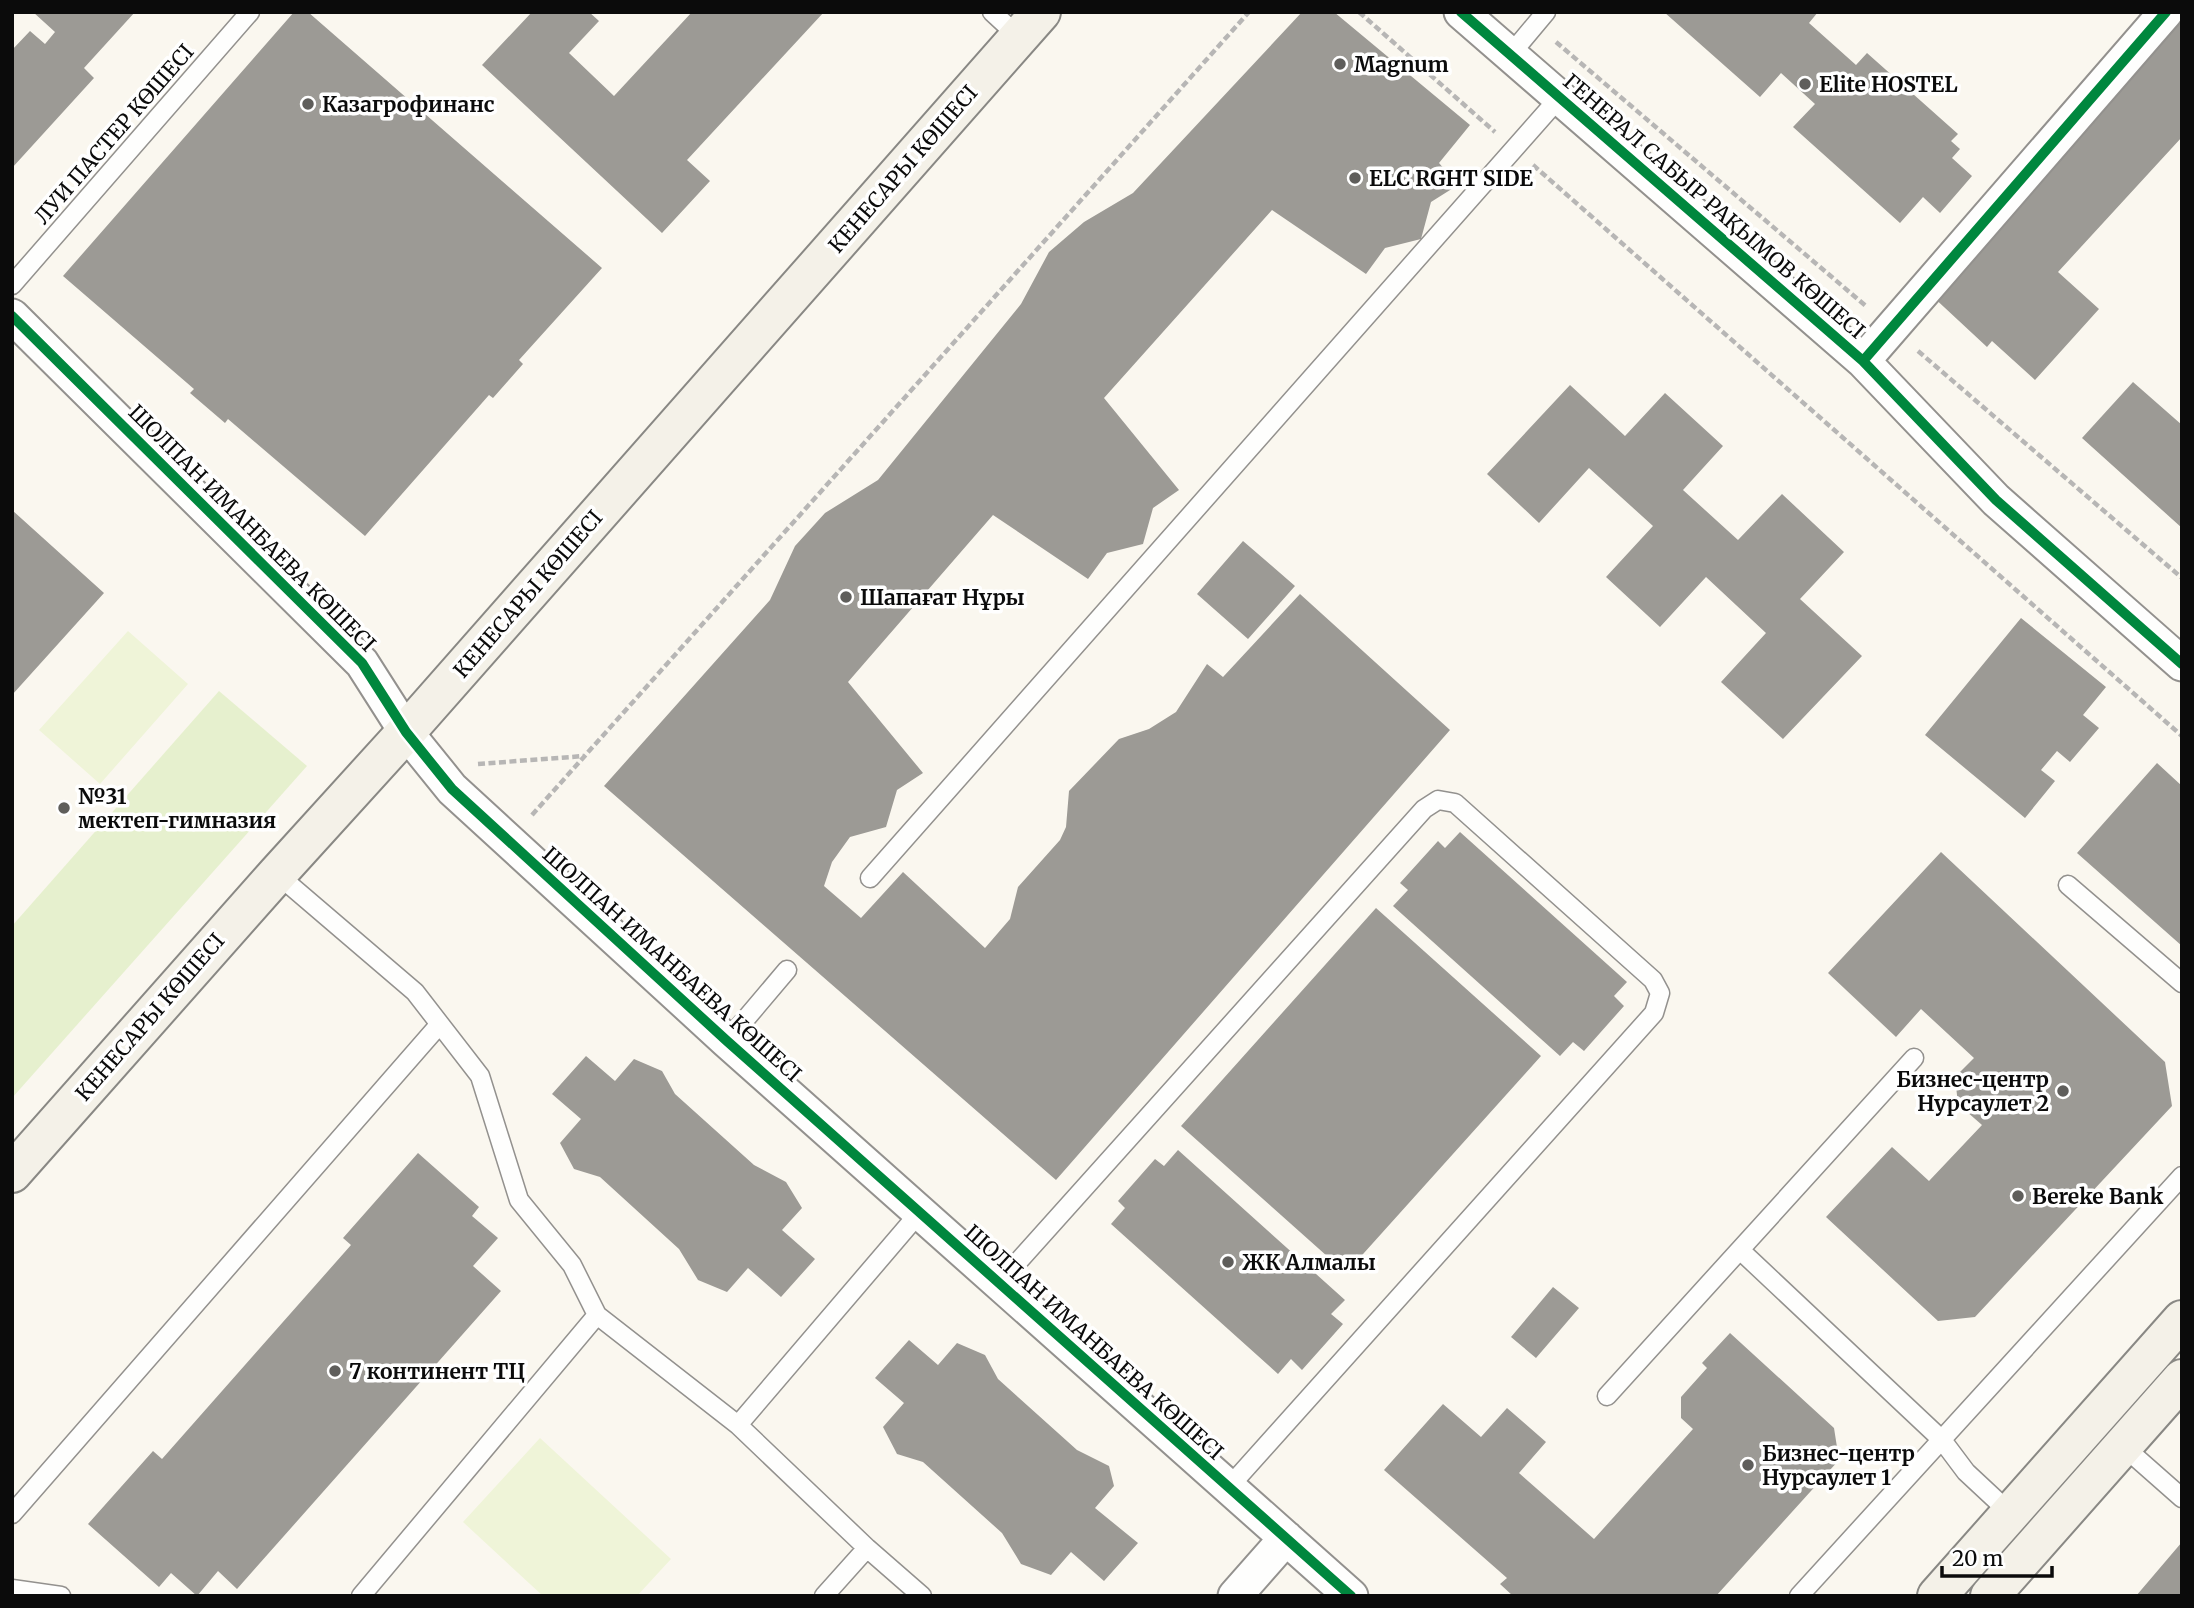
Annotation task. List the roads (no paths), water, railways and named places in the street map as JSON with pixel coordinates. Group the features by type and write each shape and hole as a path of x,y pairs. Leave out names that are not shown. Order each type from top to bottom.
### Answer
{"main road":[{"name":"КЕНЕСАРЫ КӨШЕСІ","path":"12,1173 407,732 1017,21"},
{"path":"1937,1596 2182,1320"},
{"path":"1990,1596 2182,1379"}],"street":[{"name":"ГЕНЕРАЛ САБЫР РАҚЫМОВ КӨШЕСІ","path":"1461,12 1863,361 1996,500 2182,664"},
{"path":"1863,361 2166,12"},
{"name":"ШОЛПАН ИМАНБАЕВА КӨШЕСІ","path":"12,317 362,663 407,732 452,789 727,1041 1351,1596"},
{"path":"1235,1596 1286,1538"}],"lane":[{"name":"ЛУИ ПАСТЕР КӨШЕСІ","path":"12,285 250,12"},
{"path":"1510,55 1541,18"},
{"path":"870,878 1559,97"},
{"path":"999,1283 1424,809 1438,800 1455,803 1653,980 1660,993 1654,1013 1229,1487"},
{"path":"277,874 415,992 480,1076 519,1200 572,1265 597,1315 738,1425 867,1548 922,1596"},
{"path":"2068,885 2182,983"},
{"path":"727,1041 787,970"},
{"path":"12,1514 439,1026"},
{"path":"1607,1396 1914,1058"},
{"path":"1799,1596 2182,1176"},
{"path":"738,1425 920,1212"},
{"path":"1740,1250 1942,1440 1966,1472 2010,1513"},
{"path":"361,1596 597,1315"},
{"path":"2123,1446 2182,1498"},
{"path":"824,1596 867,1548"},
{"path":"12,1589 61,1596"}],"place":[{"name":"Magnum","path":"1340,64"},
{"name":"Elite HOSTEL","path":"1805,84"},
{"name":"Казагрофинанс","path":"308,104"},
{"name":"ELC RGHT SIDE","path":"1355,178"},
{"name":"Шапағат Нұры","path":"846,597"},
{"name":"№31 мектеп-гимназия","path":"64,808"},
{"name":"Бизнес-центр Нурсаулет 2","path":"2063,1091"},
{"name":"Bereke Bank","path":"2018,1196"},
{"name":"ЖК Алмалы","path":"1228,1262"},
{"name":"7 континент ТЦ","path":"335,1371"},
{"name":"Бизнес-центр Нурсаулет 1","path":"1748,1465"}]}
